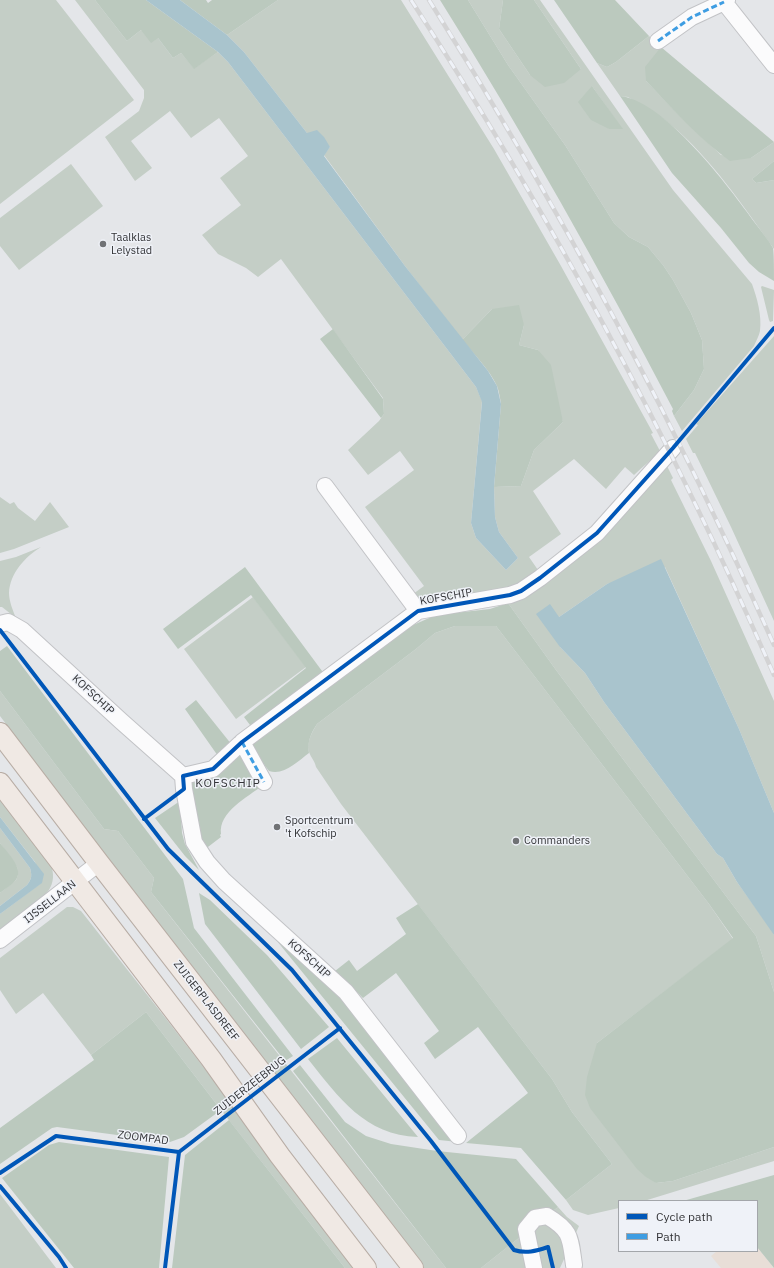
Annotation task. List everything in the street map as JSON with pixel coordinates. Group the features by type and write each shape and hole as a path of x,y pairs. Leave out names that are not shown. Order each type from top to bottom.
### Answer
{"main road":[{"name":"ZUIGERPLASDREEF","path":"0,732 99,863 413,1268"},
{"path":"0,783 211,1059 280,1156 366,1268"}],"street":[{"path":"658,41 692,17 725,1 774,66"},
{"name":"KOFSCHIP","path":"183,776 213,769 242,742 418,611 510,595 521,591 597,533 673,448"},
{"name":"KOFSCHIP","path":"325,486 418,611"},
{"name":"KOFSCHIP","path":"0,624 8,622 22,630 183,776 194,842 207,862 224,881 346,992 458,1136"},
{"path":"242,742 264,782"},
{"name":"IJSSELLAAN","path":"0,940 99,863"},
{"path":"534,1268 526,1229 535,1218 547,1216 559,1223 569,1235 574,1265"}],"shaded area":[{"path":"0,0 56,0 134,100 0,204"},
{"path":"75,0 95,0 127,41 141,30 158,38 173,58 181,53 194,68 218,52 228,62 476,387 482,401 471,523 476,538 506,570 518,558 499,532 495,517 494,487 521,486 534,450 563,422 538,350 519,345 524,325 492,309 462,340 405,266 324,155 330,147 307,133 244,52 227,35 278,0 401,0 494,149 561,266 653,433 651,434 660,451 634,475 625,467 606,489 574,459 533,491 561,534 529,557 538,570 514,587 427,603 416,598 413,594 424,586 365,507 414,470 400,451 368,475 348,450 379,421 384,414 383,398 281,259 258,277 246,268 218,254 202,235 241,205 220,178 248,156 219,118 191,138 170,111 131,141 152,168 135,181 105,137 139,111 144,98 144,90"},
{"path":"95,0 146,0 218,52 194,69 181,53 173,58 158,38 151,43 141,30 127,41"},
{"path":"180,0 206,0 208,3 212,0 278,0 227,35"},
{"path":"440,0 468,0 508,65 565,145 614,223 629,237 648,247 673,280 691,313 702,340 704,369 694,390 674,416 672,411 673,409 561,202 502,101"},
{"path":"468,0 503,0 499,29 530,75 581,69 534,0 540,0 673,190 752,284 760,313 760,331 754,346 682,431 674,416 694,390 704,369 702,340 691,313 673,280 648,247 629,237 614,223 565,145 508,65","holes":["592,86 622,129 609,129"]},
{"path":"503,0 534,0 581,69 564,83 545,87 530,75 499,29"},
{"path":"554,0 615,0 649,36 616,62 607,67 597,63"},
{"path":"649,36 661,47 646,81 721,155 751,158 774,142 774,161 752,179 756,183 774,180 774,249 726,184 700,152 661,117 628,97 620,96 597,63 607,67 616,62"},
{"path":"661,47 774,142 751,158 730,161 719,153 686,123 646,81 645,67"},
{"path":"592,86 623,129 609,129 591,120 578,102"},
{"path":"620,96 637,101 656,113 695,148 713,168 773,248 774,281 759,272 749,263 721,228 672,173"},
{"path":"774,161 774,180 756,183 752,179"},
{"path":"71,164 103,206 19,270 0,246 0,218"},
{"path":"761,287 774,290 773,321 770,322"},
{"path":"519,305 524,325 519,345 538,350 551,365 563,422 534,450 521,486 494,487 501,404 499,392 490,374 462,340 492,309"},
{"path":"333,329 383,399 384,414 381,418 320,339"},
{"path":"774,336 774,621 731,527 695,453 693,453 686,439 698,425 696,424"},
{"path":"665,462 673,478 671,480 711,561 774,701 774,813 739,729 665,567 607,584 559,617 560,647 585,673 604,702 717,854 723,858 737,882 773,932 774,992 756,936 556,670 508,603"},
{"path":"0,497 10,504 14,502 18,508 35,521 50,502 69,527 0,553"},
{"path":"41,547 19,566 12,579 9,596 16,618 0,607 0,561 16,557"},
{"path":"245,567 325,675 253,729 244,717 306,668 251,595 178,649 163,629"},
{"path":"253,597 306,667 236,719 184,649"},
{"path":"508,603 556,670 756,936 774,992 774,1147 673,1181 656,1183 637,1169 590,1108 585,1095 587,1077 597,1043 733,938 709,904 496,626 455,626 435,633 317,724 310,738 309,753 285,770 275,772 269,771 250,746 411,626 436,615 490,609"},
{"name":"Commanders","path":"455,626 496,626 709,904 733,939 597,1043 656,1183 673,1181 774,1147 774,1161 647,1200 618,1200 618,1208 588,1215 573,1210 566,1200 612,1164 572,1112 552,1079 341,804 316,767 308,749 310,738 317,724 435,633"},
{"path":"7,646 183,879 194,928 293,1056 285,1061 151,892 154,878 118,831 104,829 0,691 0,651"},
{"path":"0,691 104,829 118,831 154,878 151,892 446,1268 424,1268 152,917 0,716"},
{"path":"196,700 232,745 218,756 185,709"},
{"path":"239,753 263,785 242,800 229,812 221,826 221,837 204,850 187,780 201,779 208,776"},
{"path":"0,796 50,861 53,881 47,893 42,898 0,930 0,914 41,883 35,862 0,817"},
{"path":"180,801 182,833 185,844 199,870 185,856 155,818"},
{"path":"0,828 30,868 31,879 27,885 0,906 0,893 16,880 18,875 17,867 0,843"},
{"path":"0,843 16,864 18,874 14,882 0,893"},
{"path":"199,893 210,900 267,955 329,1027 301,1049 205,924"},
{"path":"418,904 552,1079 572,1112 612,1164 566,1200 521,1148 466,1143 528,1093 478,1027 435,1059 424,1043 439,1031 396,973 363,998 335,971 349,960 357,971 406,934 396,918"},
{"path":"67,907 73,907 81,911 359,1268 345,1268 146,1012 91,1055 43,993 16,1014 0,990 0,958"},
{"path":"277,941 336,992 458,1142 439,1140"},
{"path":"146,1012 221,1110 184,1137 170,1142 57,1127 52,1128 0,1164 0,1128 94,1060 91,1055"},
{"path":"337,1038 418,1137 399,1135 368,1122 342,1100 308,1059"},
{"path":"300,1065 345,1122 366,1136 391,1144 437,1151 516,1159 558,1207 481,1268 446,1268 293,1071"},
{"path":"229,1120 345,1268 172,1268 185,1155"},
{"path":"59,1142 169,1157 159,1268 74,1268 2,1178 49,1145"},
{"path":"774,1175 774,1268 758,1248 758,1200 686,1200"},
{"path":"0,1194 56,1268 0,1268"},
{"path":"558,1207 567,1217 579,1226 560,1268 481,1268"},
{"path":"758,1248 774,1268 721,1268 711,1256 716,1252 758,1252"}],"water":[{"path":"146,0 180,0 227,35 244,52 307,133 317,130 324,137 330,147 324,156 405,266 488,371 497,386 501,404 494,487 495,517 499,532 518,558 506,570 476,538 471,523 482,402 476,387 228,62 218,52"},
{"path":"661,559 739,729 774,813 774,935 737,882 723,858 717,854 604,702 585,673 560,647 536,614 550,604 559,617 607,584"},
{"path":"0,817 44,874 42,883 0,914 0,906 27,885 31,879 31,875 30,868 0,828"}],"railway":[{"path":"411,0 512,163 606,330 694,501 774,675"},
{"path":"429,0 524,157 613,316 697,479 774,645"}],"marked path":[{"path":"658,41 692,17 724,2"},
{"path":"242,742 264,782"}],"cycle path":[{"path":"144,819 184,789 183,776 213,769 242,742 418,611 510,595 521,591 540,578 597,533 673,448 774,328"},
{"path":"0,630 168,849 292,970 431,1141 514,1250 531,1252 548,1247 553,1268"},
{"name":"ZUIDERZEEBRUG","path":"179,1152 340,1028"},
{"name":"ZOOMPAD","path":"0,1173 56,1136 179,1152"},
{"path":"165,1268 179,1152"},
{"path":"0,1186 59,1257 66,1268"}],"place":[{"name":"Taalklas Lelystad","path":"103,244"},
{"name":"Sportcentrum 't Kofschip","path":"277,827"},
{"name":"Commanders","path":"516,841"}],"district":[{"name":"KOFSCHIP","path":"228,784"}]}
